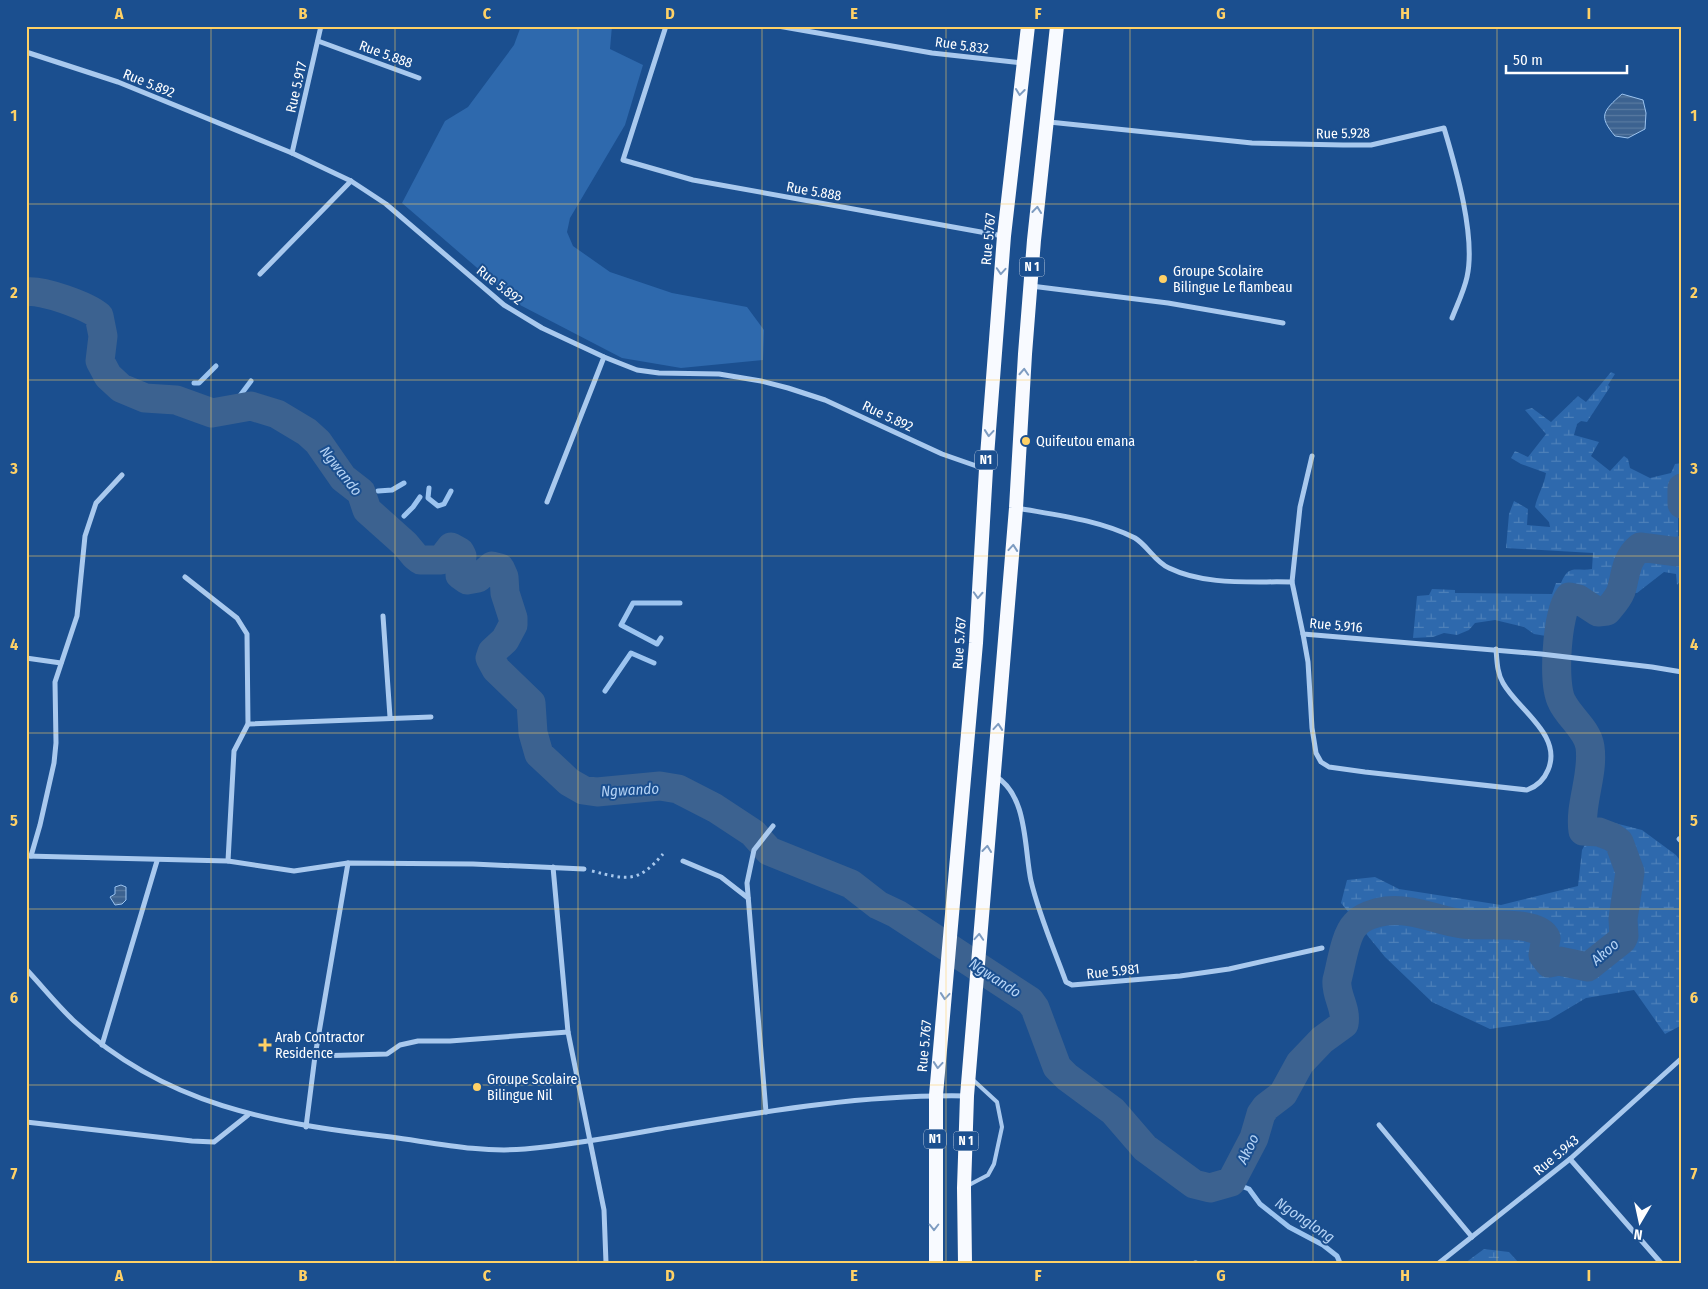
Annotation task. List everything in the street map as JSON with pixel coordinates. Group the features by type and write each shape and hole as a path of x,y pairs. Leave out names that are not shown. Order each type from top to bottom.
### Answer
{"highway":[{"name":"Rue 5.767","path":"936,1263 936,1095 976,643 986,469 1004,236 1028,26"},
{"name":"N 1","path":"965,1263 964,1188 967,1096 1016,508 1030,286 1057,26"}],"street":[{"name":"Rue 5.917","path":"292,153 321,26"},
{"name":"Rue 5.888","path":"666,26 623,160 693,180 1004,236"},
{"name":"Rue 5.832","path":"778,26 932,53 1024,64"},
{"name":"Rue 5.888","path":"318,41 419,78"},
{"name":"Rue 5.892","path":"26,52 118,82 292,153 351,181 386,204 504,305 542,328 604,357 637,370 659,373 719,374 761,380 825,400 942,454 986,469"},
{"name":"Rue 5.928","path":"1046,121 1242,142 1343,146 1379,144 1444,128 1456,170 1469,259 1467,277 1452,318"},
{"path":"260,274 351,181"},
{"path":"1030,286 1168,303 1283,323"},
{"path":"547,502 604,357"},
{"name":"Rue 5.916","path":"1312,456 1300,507 1292,582 1303,634 1496,649 1682,672"},
{"path":"122,475 96,503 85,536 77,616 55,682 56,743 54,762 40,825 28,856 157,861 228,861 294,871 348,863 584,869"},
{"path":"1016,508 1103,526 1122,532 1137,539 1169,568 1203,578 1217,581 1292,582"},
{"path":"185,577 243,626 247,634 248,724 234,751 228,861"},
{"path":"383,616 390,717"},
{"path":"1303,634 1308,662 1312,728 1316,753 1321,762 1329,767 1365,772 1527,790 1537,786 1545,778 1552,760 1551,747 1545,735 1510,695 1501,681 1496,649"},
{"path":"26,658 61,663"},
{"path":"248,724 390,717 431,717"},
{"name":"Rue 5.981","path":"994,776 1009,787 1018,809 1031,881 1066,982 1072,986 1188,975 1229,969 1322,948"},
{"path":"766,1112 747,883 752,857 759,843 773,826"},
{"path":"683,860 721,877 748,898"},
{"path":"102,1045 157,861"},
{"path":"306,1127 315,1056 348,863"},
{"path":"553,867 568,1032 604,1210 606,1263"},
{"path":"26,969 73,1020 102,1045 148,1075 170,1086 248,1115 306,1127 502,1150 591,1141 825,1103 936,1095 967,1096"},
{"path":"315,1056 387,1054 400,1045 418,1041 450,1041 568,1032"},
{"name":"Rue 5.943","path":"1439,1263 1570,1159 1681,1060"},
{"path":"26,1122 192,1142 214,1142 248,1115"},
{"path":"1379,1125 1472,1237"},
{"path":"1570,1159 1661,1263"}],"lane":[{"path":"964,1188 988,1175 994,1164 1002,1127 997,1102 969,1076"}],"path":[{"path":"584,869 604,874 636,878 645,873 663,854"}],"green space":[{"path":"521,26 612,26 610,49 643,65 625,125 570,218 567,232 573,246 610,272 672,293 747,307 764,330 763,360 681,368 622,358 520,305 402,203 445,121 468,107 514,45"},
{"path":"1611,372 1615,374 1608,385 1610,387 1587,422 1581,421 1577,424 1574,435 1599,442 1591,456 1610,471 1624,456 1628,459 1630,468 1650,478 1671,473 1675,464 1682,463 1678,485 1678,540 1652,542 1637,548 1627,560 1612,592 1605,599 1600,601 1575,593 1565,592 1558,605 1552,637 1534,634 1524,627 1495,620 1475,623 1469,630 1457,635 1444,633 1433,637 1413,638 1417,596 1429,595 1432,589 1455,590 1455,593 1552,594 1556,583 1561,583 1570,571 1592,569 1593,553 1506,548 1509,514 1514,501 1528,509 1527,525 1550,527 1549,522 1535,507 1546,473 1521,464 1511,458 1515,451 1528,457 1546,434 1525,410 1532,408 1551,422 1578,396 1586,402"},
{"path":"1647,553 1670,558 1682,556 1682,579 1677,585 1676,574 1664,572 1637,593 1628,593 1630,575 1634,564 1637,559"},
{"path":"1599,819 1642,830 1676,855 1682,863 1682,1025 1665,1034 1634,990 1586,998 1549,1020 1490,1029 1432,1002 1385,957 1341,903 1347,880 1375,877 1399,889 1501,905 1578,886 1582,850"},
{"path":"1484,1249 1509,1252 1519,1263 1465,1263"}],"shaded area":[{"path":"1622,94 1643,100 1646,113 1645,129 1628,138 1615,136 1606,123 1605,118 1607,109"},
{"path":"121,885 126,887 126,900 122,904 115,905 110,897 115,894 115,887"}],"waterway":[{"name":"Ngwando","path":"26,292 42,293 64,299 99,316 103,336 100,361 108,376 121,388 145,398 176,400 212,413 251,406 277,414 307,432 318,442 343,478 361,492 367,510 420,560 441,560 451,547 460,552 462,556 460,575 467,580 478,578 492,566 500,568 504,577 505,593 513,618 513,625 505,640 492,652 490,658 496,669 531,703 533,733 539,754 569,782 583,790 597,792 660,786 678,789 715,808 753,833 769,851 851,884 878,905 897,914 1030,1001 1035,1008 1057,1067 1067,1077 1113,1111 1145,1148 1194,1184 1210,1188 1231,1182 1254,1138 1261,1114 1266,1107 1283,1094 1300,1063 1322,1040 1344,1024 1344,1012 1337,980 1349,936 1355,925 1369,915 1386,911 1406,911 1462,924 1508,925 1532,928 1541,932 1546,938 1543,955 1549,963 1559,961 1588,967 1622,940 1624,936 1623,919 1630,872 1619,842 1599,832 1583,831 1583,811 1591,758 1590,747 1586,735 1565,708 1559,693 1557,649 1561,618 1569,597 1578,599 1598,612 1607,611 1620,594 1631,557 1640,547 1678,552 1682,550"},
{"path":"194,383 199,383 216,366"},
{"path":"236,401 251,381"},
{"path":"378,491 392,490 404,483"},
{"path":"429,488 428,498 438,506 444,504 451,491"},
{"name":"Akoo","path":"1682,488 1682,504"},
{"path":"404,516 420,497"},
{"path":"661,638 657,644 621,625 633,603 680,603"},
{"path":"605,691 631,653 654,663"},
{"name":"Ngonglong","path":"1231,1182 1249,1189 1260,1204 1289,1227 1323,1245 1337,1256 1340,1263"}],"place":[{"name":"Groupe Scolaire Bilingue Le flambeau","path":"1163,279"},
{"name":"Quifeutou emana","path":"1026,441"},
{"name":"Arab Contractor Residence","path":"265,1045"},
{"name":"Groupe Scolaire Bilingue Nil","path":"477,1087"}]}
